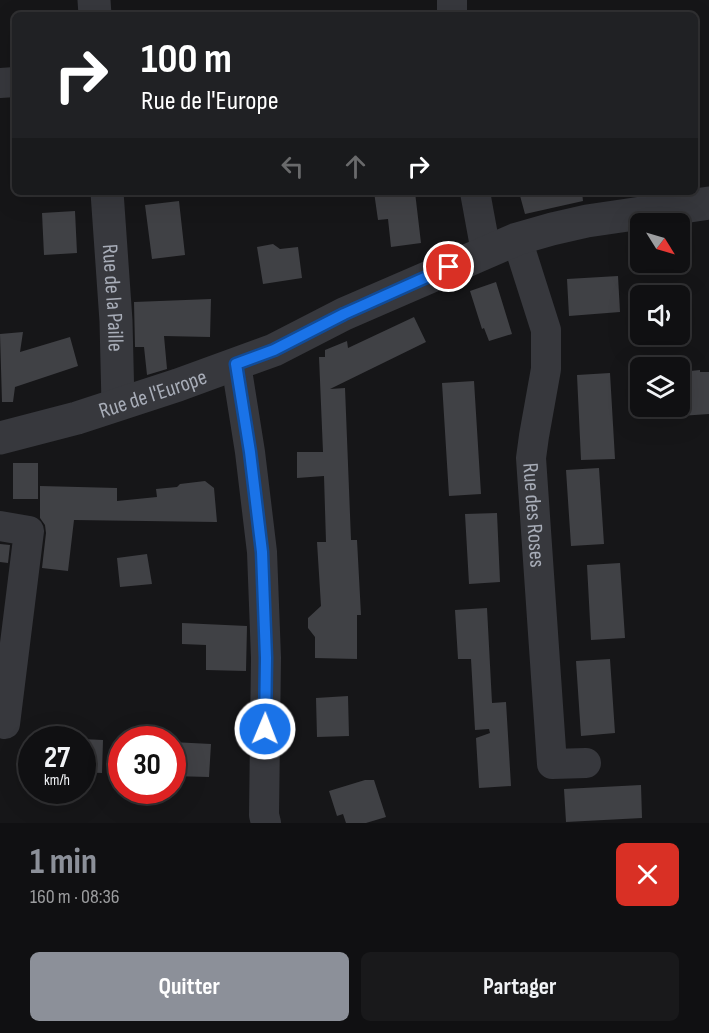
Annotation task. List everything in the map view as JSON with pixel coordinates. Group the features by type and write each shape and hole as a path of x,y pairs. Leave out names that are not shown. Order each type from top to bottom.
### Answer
{"street":[{"name":"Rue de la Paille","path":"107,195 116,321 118,404"},
{"path":"476,195 486,252"},
{"name":"Rue de l'Europe","path":"0,438 77,418 274,350 344,314 518,239 587,221 709,203"},
{"name":"Rue des Roses","path":"518,239 546,330 546,369 531,458 552,764 586,763"},
{"path":"236,364 250,452 262,552 266,658 264,815 266,823"},
{"path":"0,526 29,531 5,724"}],"building":[{"path":"374,195 415,195 421,243 391,247 388,219 378,220"},
{"path":"520,195 582,195 583,201 525,214"},
{"path":"179,201 185,255 152,259 145,205"},
{"path":"75,211 77,253 44,255 42,213"},
{"path":"273,244 280,249 298,247 302,278 263,284 257,247"},
{"path":"618,276 620,312 569,316 567,279"},
{"path":"496,282 512,334 489,341 484,328 482,329 470,291"},
{"path":"211,299 210,337 164,336 167,369 147,375 144,347 135,347 134,302"},
{"path":"414,317 426,342 330,389 345,388 351,540 357,540 361,615 357,615 357,659 315,658 315,637 308,628 308,618 321,606 317,542 326,542 324,476 297,478 297,452 323,452 319,357 325,357 325,350 347,341 348,348"},
{"path":"23,332 20,352 70,337 78,366 15,387 13,402 2,402 0,334"},
{"path":"690,371 709,372 709,414 690,415"},
{"path":"610,373 615,459 581,460 577,375"},
{"path":"474,381 481,494 449,496 442,383"},
{"path":"13,463 38,463 38,499 13,499"},
{"path":"599,468 604,544 571,546 566,470"},
{"path":"205,481 214,488 217,522 74,520 68,571 42,568 46,533 45,525 40,518 40,486 117,488 117,501 157,497 156,489"},
{"path":"497,513 500,582 469,584 465,514"},
{"path":"0,544 10,545 8,563 0,562"},
{"path":"147,554 152,584 120,587 117,558"},
{"path":"620,563 625,638 591,640 587,565"},
{"path":"487,608 492,703 506,702 511,786 479,788 476,738 490,733 489,729 475,730 471,659 458,659 455,610"},
{"path":"182,623 247,626 246,671 206,670 206,645 182,644"},
{"path":"610,659 615,733 581,736 576,661"},
{"path":"348,696 349,736 317,737 316,698"},
{"path":"96,740 103,740 102,773 96,773"},
{"path":"186,743 211,744 209,777 186,776"},
{"path":"365,780 374,780 386,817 366,823 346,823 343,814 337,816 329,791"},
{"path":"641,785 642,818 566,822 564,789"}],"route":[{"path":"265,729 266,658 262,552 250,452 236,364 274,350 344,314 449,267"}]}
